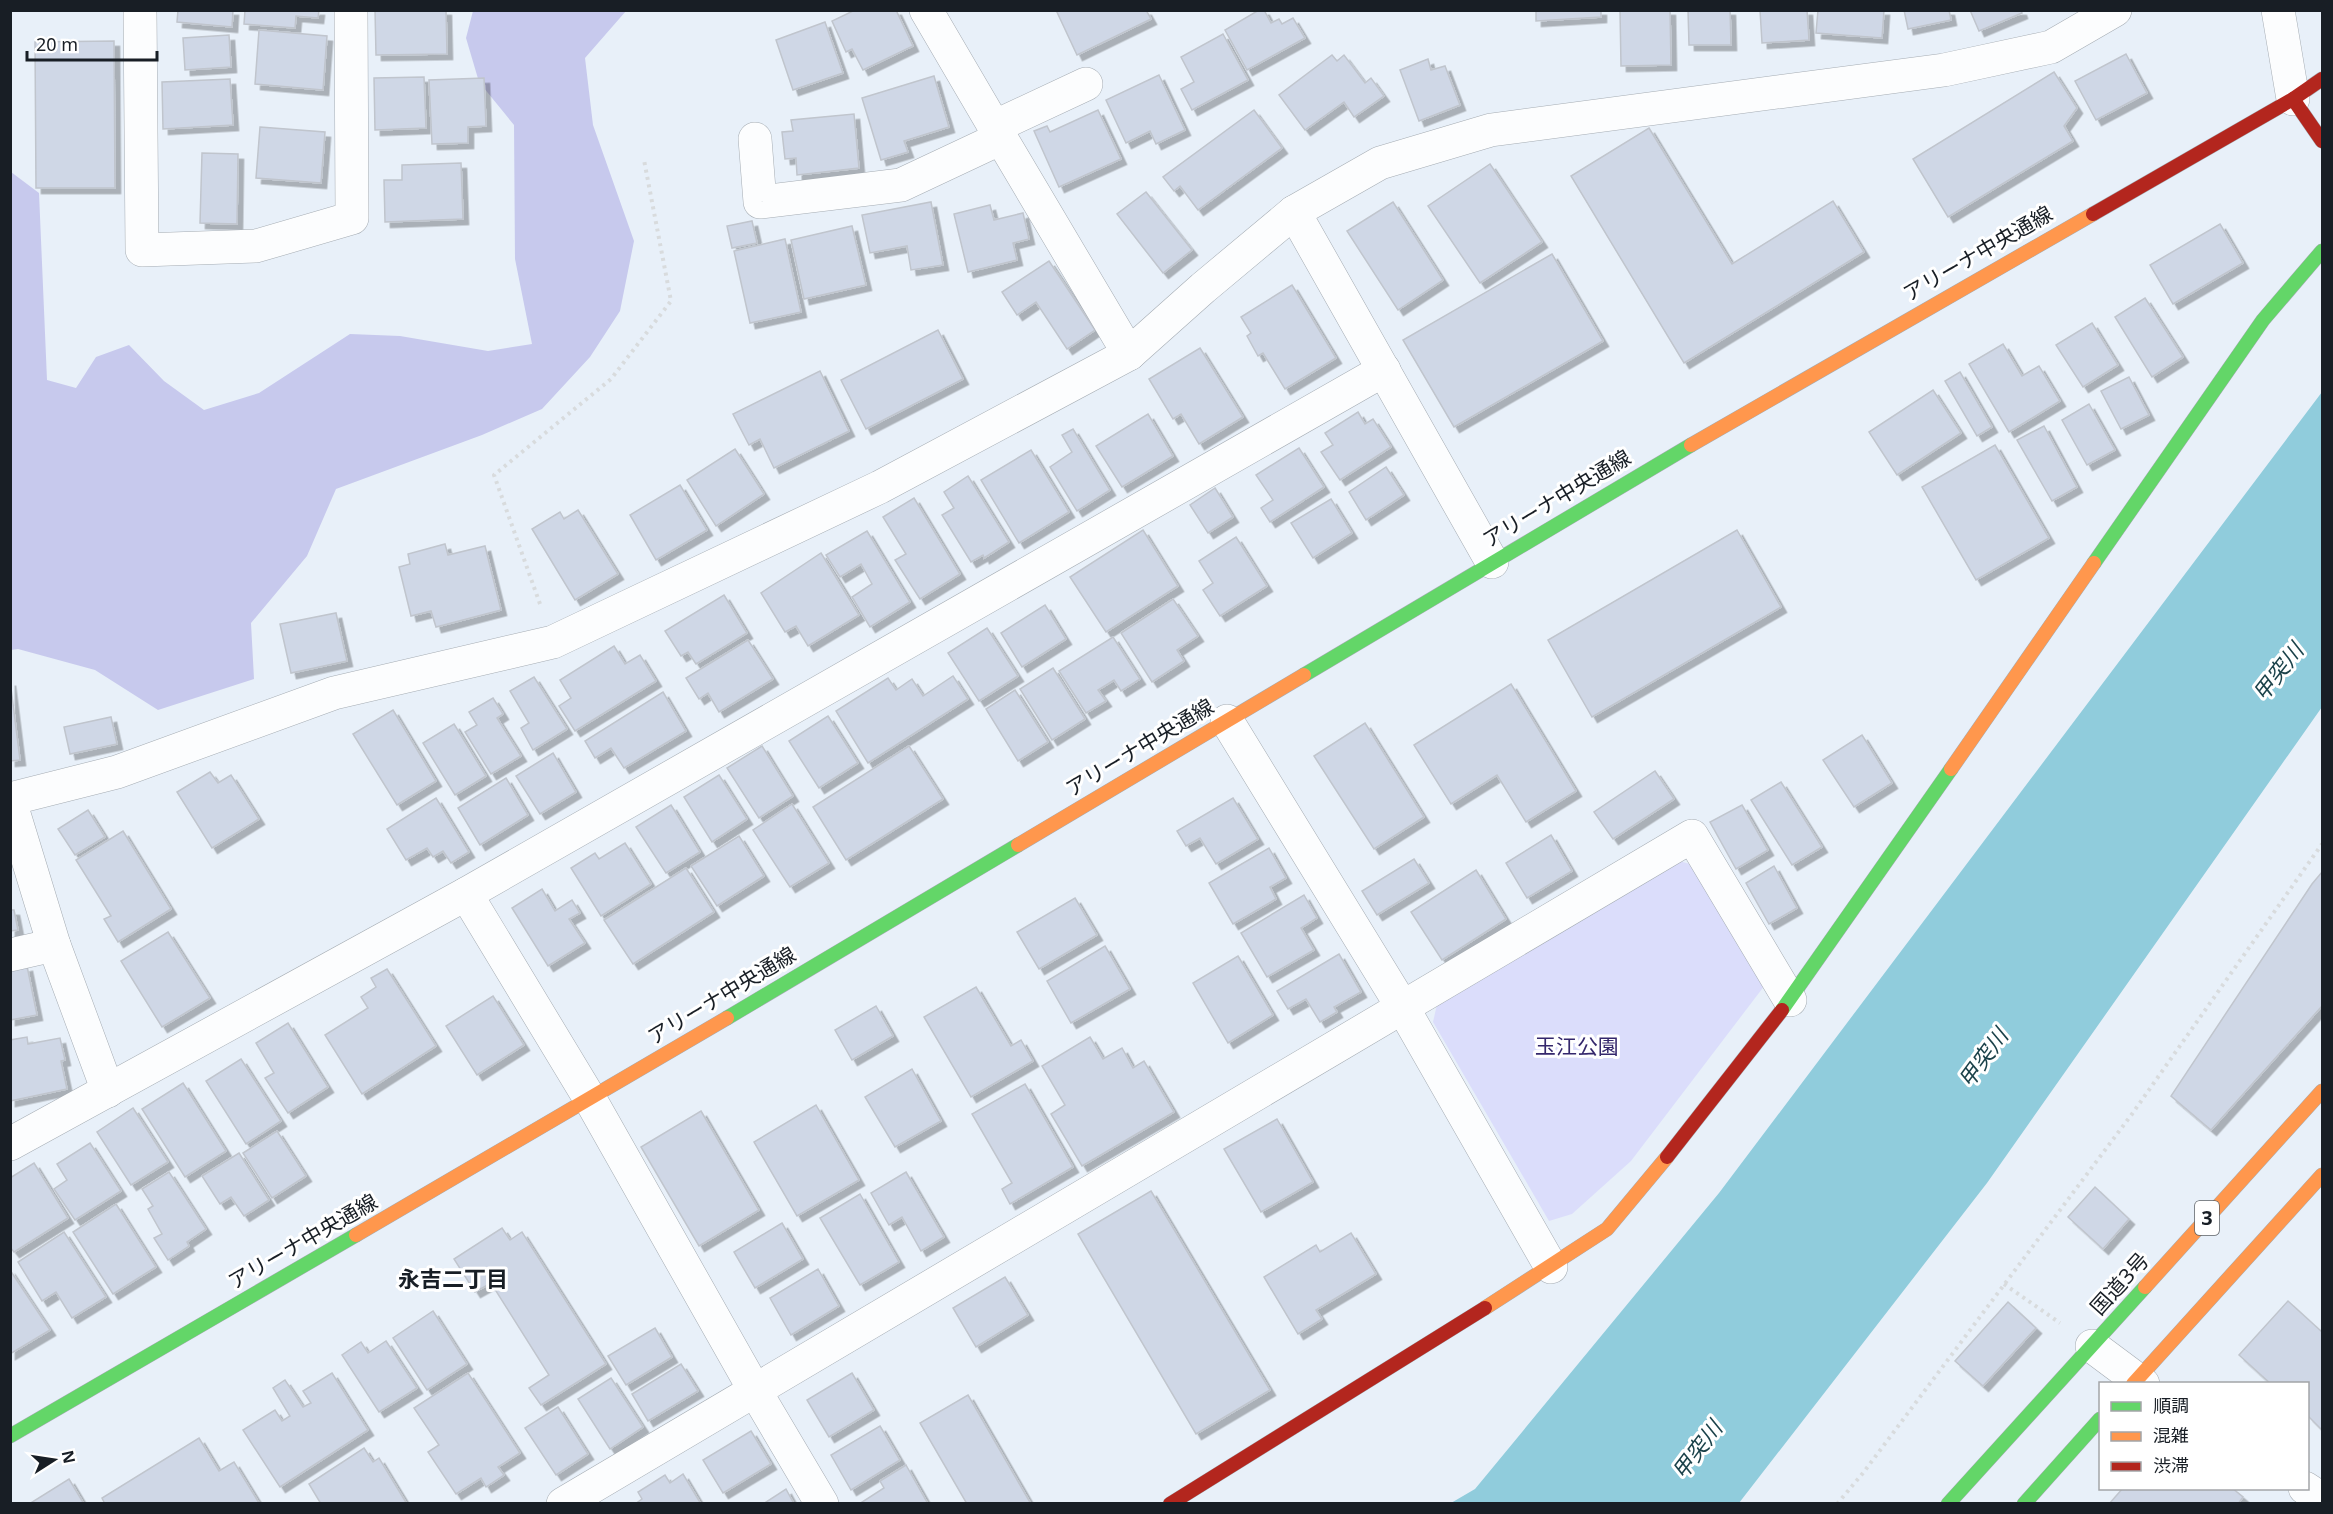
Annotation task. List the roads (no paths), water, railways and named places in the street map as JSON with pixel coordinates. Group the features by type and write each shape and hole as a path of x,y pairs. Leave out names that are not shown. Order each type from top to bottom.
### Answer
{"main road":[{"name":"アリーナ中央通線","path":"10,1436 590,1099 1751,409 2293,99 2322,79"},
{"path":"2293,99 2322,141"},
{"path":"1170,1503 1551,1267 1607,1229 1641,1190 1790,1000 2263,320 2322,251"},
{"name":"国道3号","path":"1948,1503 2322,1091"},
{"path":"2138,1382 2322,1175"},
{"path":"2024,1503 2099,1420"}],"street":[{"path":"140,10 142,250 256,246 352,218 351,10"},
{"path":"926,10 1129,354"},
{"path":"108,1091 54,945 10,800 117,772 334,693 553,642 880,487 1129,354 1294,212 1380,163 1491,130 1944,70 2051,47 2115,10"},
{"path":"2278,10 2293,99"},
{"path":"755,139 760,202 901,185 1086,84"},
{"path":"1294,212 1492,562"},
{"path":"10,1144 466,894 1383,370"},
{"path":"1227,721 1403,1008 1551,1267"},
{"path":"562,1503 1692,836 1790,1000"},
{"path":"466,894 590,1099 754,1389 822,1503"},
{"path":"10,954 54,945"},
{"path":"2092,1346 2138,1382"},
{"path":"2308,1490 2322,1499"}],"water":[{"name":"甲突川","path":"2322,392 2322,707 1987,1183 1739,1503 1451,1503 1475,1489 1719,1193"}],"district":[{"name":"永吉二丁目","path":"453,1279"}],"park label":[{"name":"玉江公園","path":"1577,1047"}]}
